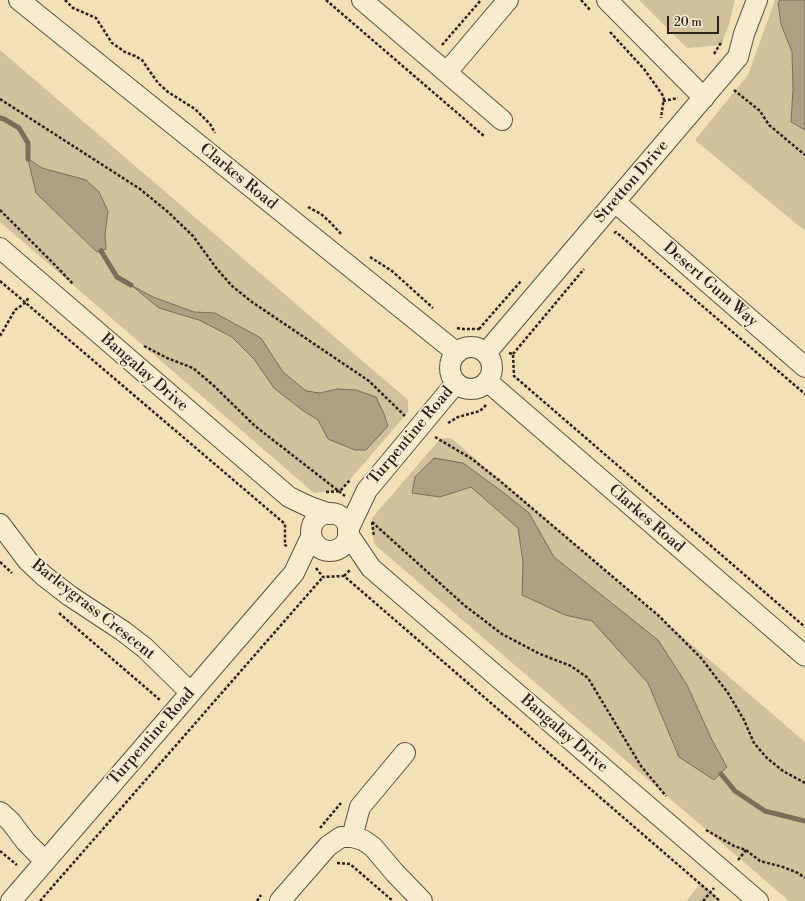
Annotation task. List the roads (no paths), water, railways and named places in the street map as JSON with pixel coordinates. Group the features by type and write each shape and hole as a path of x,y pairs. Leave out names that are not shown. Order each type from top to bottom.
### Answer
{"street":[{"name":"Clarkes Road","path":"19,0 457,353"},
{"path":"362,0 502,120"},
{"path":"447,72 508,0"},
{"name":"Stretton Drive","path":"486,353 615,202 698,91 720,79 738,57 744,34 757,0"},
{"path":"599,6 698,91"},
{"name":"Desert Gum Way","path":"615,202 805,367"},
{"name":"Bangalay Drive","path":"0,248 289,497 310,507 332,514"},
{"path":"474,347 486,353 492,370 493,386 482,386 475,388 462,386 456,382 452,377 451,364 457,353 462,349 474,347"},
{"name":"Turpentine Road","path":"332,514 366,490 428,433 456,382"},
{"name":"Clarkes Road","path":"493,386 805,656"},
{"name":"Turpentine Road","path":"348,532 366,490"},
{"name":"Bangalay Drive","path":"289,497 312,552"},
{"path":"312,552 314,522 324,514 332,514 343,520 348,532 344,544 332,551"},
{"name":"Barleygrass Crescent","path":"0,524 28,560 44,576 145,648 190,692"},
{"name":"Bangalay Drive","path":"348,532 371,568 758,901"},
{"name":"Bangalay Drive","path":"332,551 371,568"},
{"name":"Turpentine Road","path":"11,901 312,552 332,551"},
{"path":"352,836 360,807 405,753"},
{"path":"0,812 12,822 26,842 45,861"},
{"path":"273,895 328,846 341,837 352,836 363,840 373,847 422,901"}],"waterway":[{"path":"0,118 19,128 28,143 28,159"},
{"path":"101,251 117,277 131,285"},
{"path":"721,774 735,791 765,811 805,821"}]}
